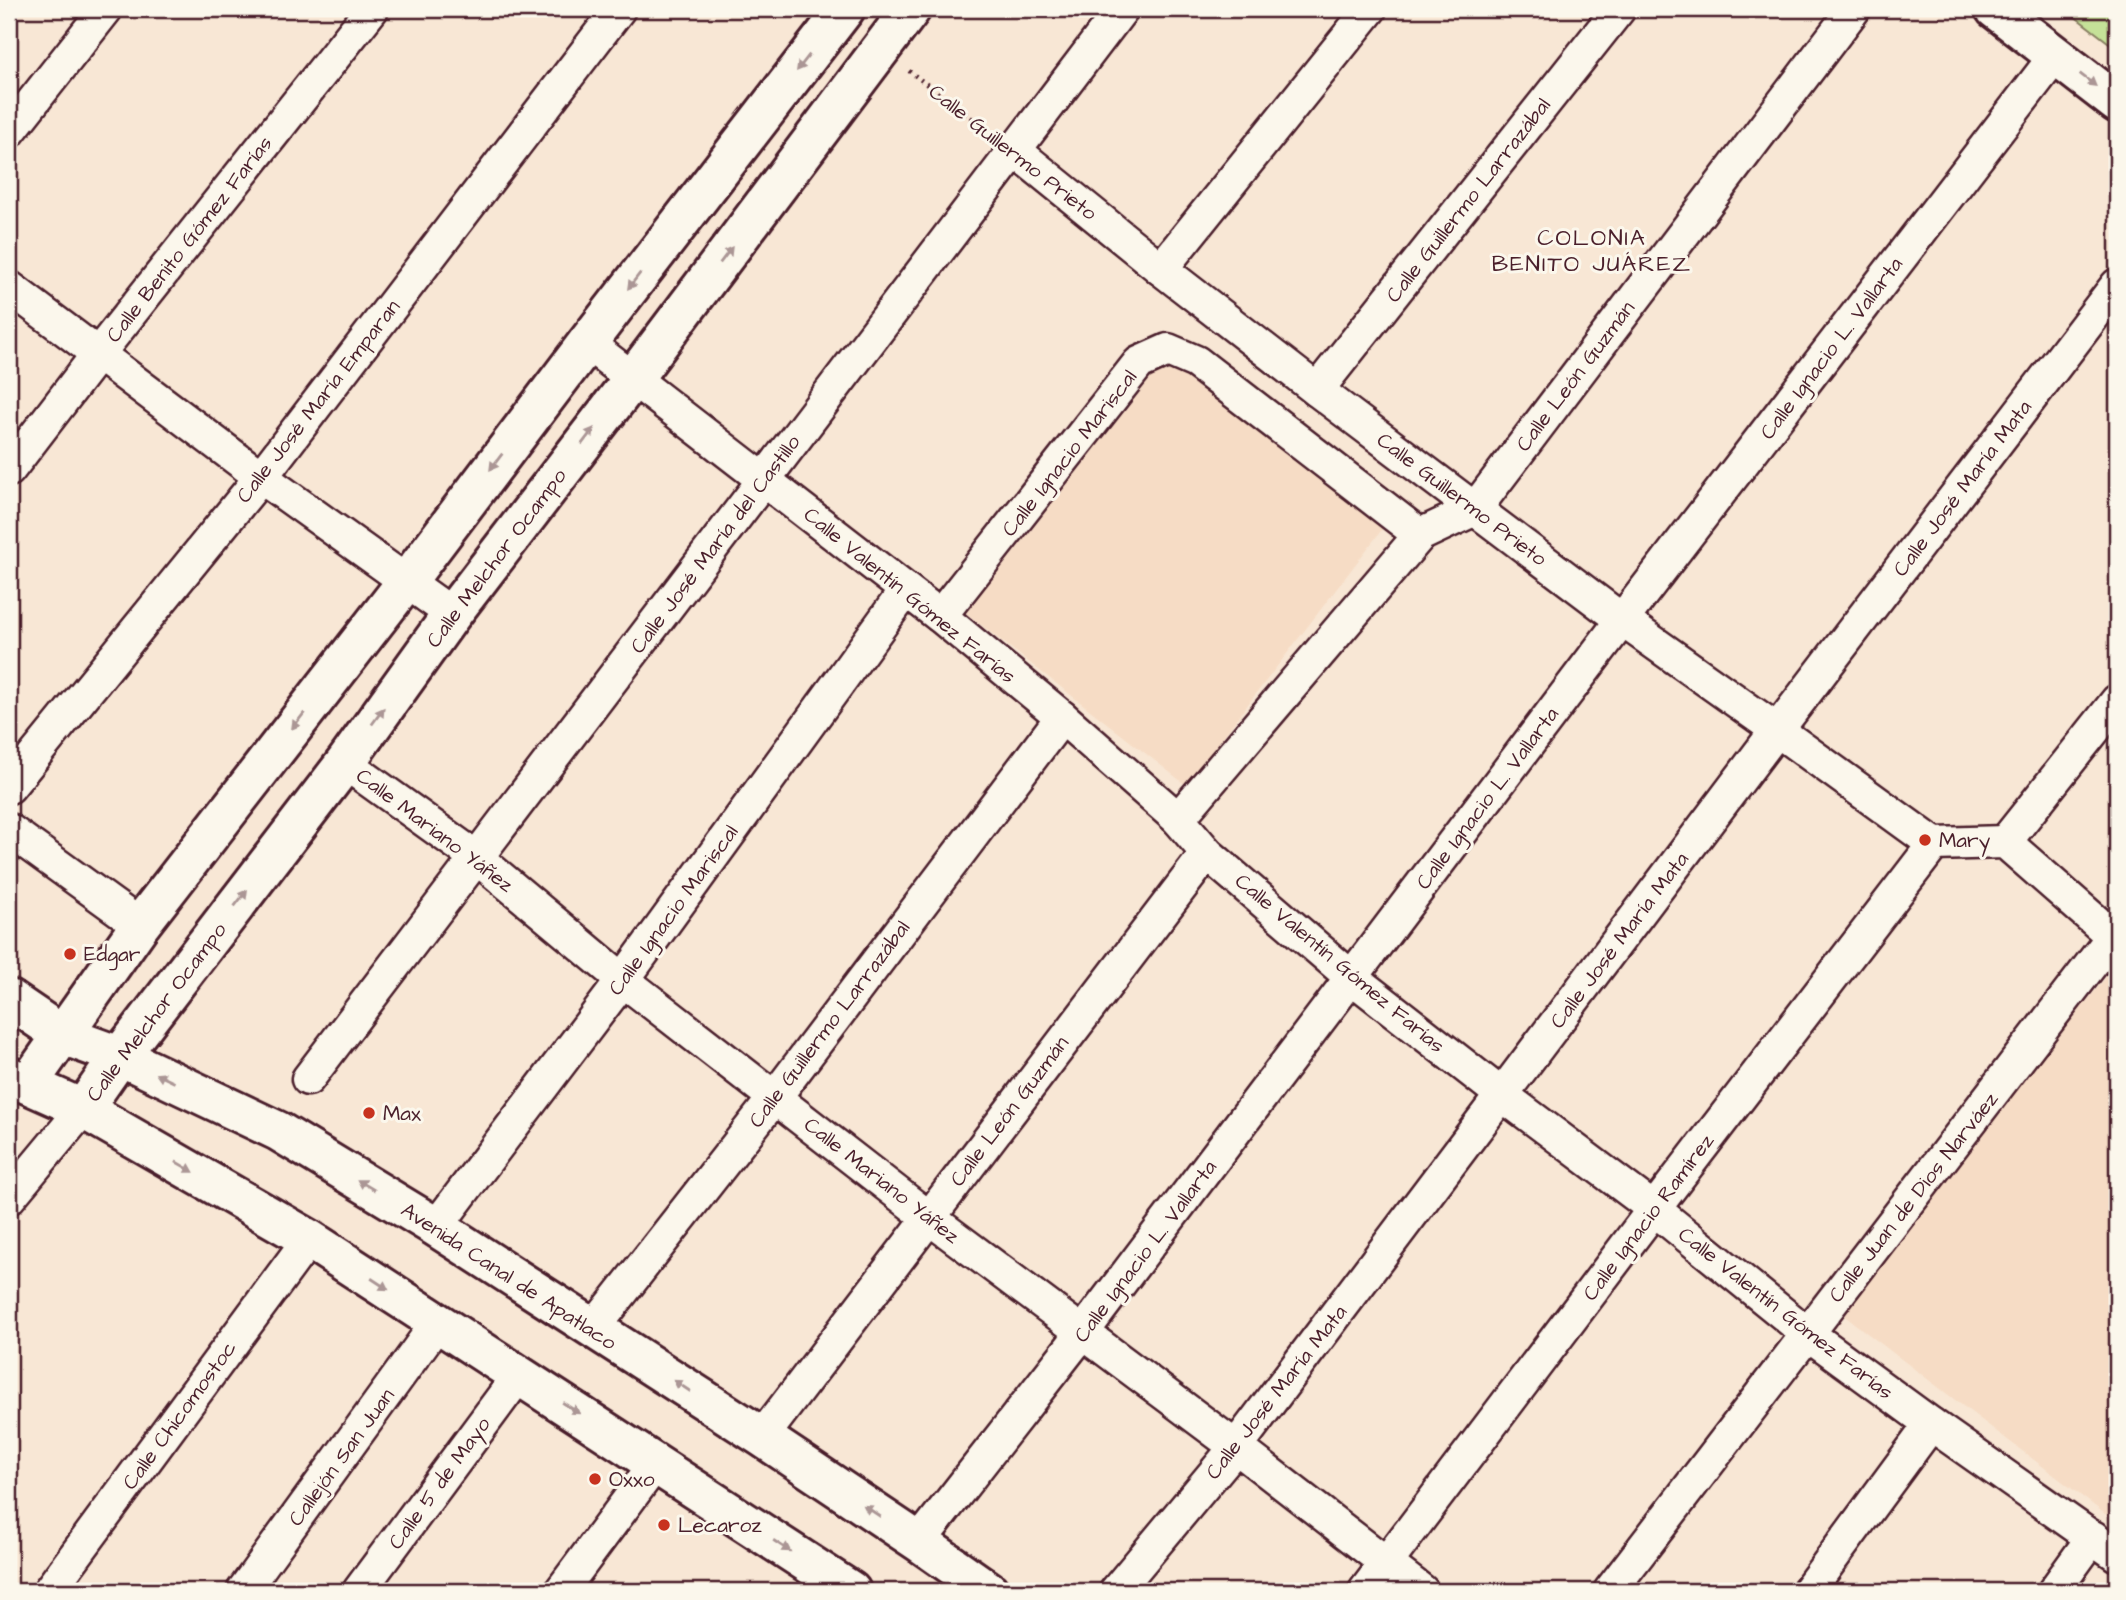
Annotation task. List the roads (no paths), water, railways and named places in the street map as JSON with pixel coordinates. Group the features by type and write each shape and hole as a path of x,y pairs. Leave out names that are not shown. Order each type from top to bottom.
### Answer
{"street":[{"path":"9,132 106,9"},
{"name":"Calle Benito Gómez Farías","path":"9,470 372,9"},
{"name":"Calle José María Emparan","path":"9,787 261,477 619,9"},
{"name":"Calle Melchor Ocampo","path":"83,1109 120,1056 345,763 452,614 911,9"},
{"name":"Calle José María del Castillo","path":"308,1079 1122,9"},
{"path":"1161,269 1370,9"},
{"name":"Calle Guillermo Larrazábal","path":"1317,390 1619,9"},
{"name":"Calle León Guzmán","path":"1475,509 1854,9"},
{"path":"1995,9 2117,103"},
{"path":"836,12 407,581 140,925 62,1035 18,1080 83,1109 309,1238 656,1463 839,1588"},
{"name":"Calle Ignacio L. Vallarta","path":"919,1542 1083,1332 1622,620 2056,55"},
{"name":"Calle Guillermo Prieto","path":"1013,149 1317,390 1622,620 1934,844"},
{"name":"Calle José María Mata","path":"1116,1591 1236,1447 2117,285"},
{"path":"9,287 261,477 452,614"},
{"name":"Calle Valentín Gómez Farías","path":"587,343 940,616 1178,819 1207,853 1351,977 1654,1209 1808,1334 2105,1546"},
{"name":"Calle Ignacio Mariscal","path":"940,616 1139,363 1168,350 1196,362 1420,535"},
{"path":"1178,819 1420,535 1475,509"},
{"name":"Calle Ignacio Mariscal","path":"436,1227 623,980 906,590"},
{"path":"2005,842 2117,701"},
{"name":"Calle Guillermo Larrazábal","path":"593,1329 775,1097 1062,718"},
{"name":"Calle Mariano Yáñez","path":"345,763 477,858 623,980 928,1217 1236,1447 1422,1591"},
{"path":"9,830 140,925"},
{"path":"1934,844 2005,842 2115,938"},
{"name":"Calle Ignacio Ramírez","path":"1365,1591 1934,844"},
{"name":"Calle León Guzmán","path":"762,1437 1207,853"},
{"name":"Calle Juan de Dios Narváez","path":"1610,1591 2115,938"},
{"name":"Avenida Canal de Apatlaco","path":"9,999 62,1035 120,1056 278,1131 436,1227 762,1437 989,1591"},
{"path":"9,1198 83,1109"},
{"name":"Calle Chicomostoc","path":"49,1591 309,1238"},
{"name":"Callejón San Juan","path":"243,1591 438,1322"},
{"name":"Calle 5 de Mayo","path":"359,1591 519,1375"},
{"path":"1808,1591 1931,1424"},
{"path":"561,1591 656,1463"},
{"path":"2054,1591 2105,1546"}],"place":[{"name":"Mary","path":"1925,840"},
{"name":"Edgar","path":"70,954"},
{"name":"Max","path":"369,1113"},
{"name":"Oxxo","path":"595,1479"},
{"name":"Lecaroz","path":"664,1525"}],"district":[{"name":"COLONIA BENITO JUÁREZ","path":"1592,250"}]}
